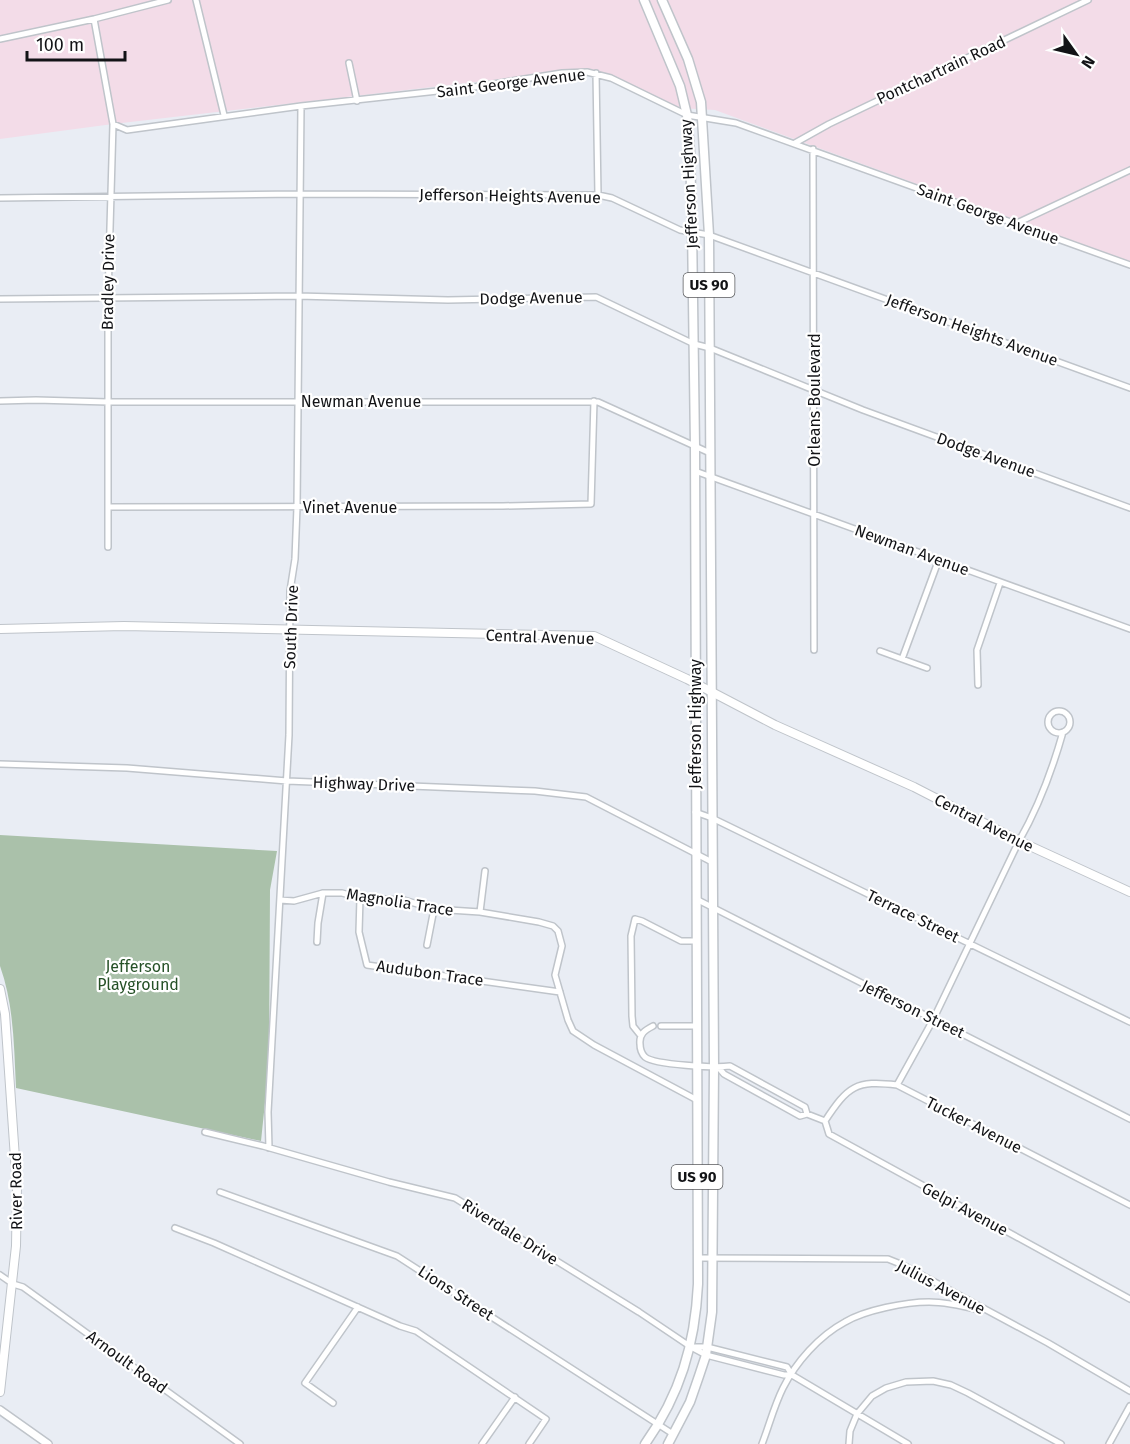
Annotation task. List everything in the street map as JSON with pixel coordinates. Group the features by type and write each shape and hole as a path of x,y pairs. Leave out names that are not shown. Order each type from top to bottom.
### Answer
{"main road":[{"name":"Jefferson Highway","path":"644,0 672,64 687,115 693,232 697,1100 696,1316 691,1347 672,1401 645,1444"},
{"name":"Jefferson Highway","path":"662,0 694,76 703,117 709,235 712,908 716,1067 712,1312 707,1351 690,1402 668,1444"},
{"name":"Central Avenue","path":"0,629 124,626 594,636 775,725 914,787 1019,841 1130,892"},
{"name":"River Road","path":"0,989 5,1014 17,1187 13,1284 0,1392"}],"street":[{"path":"0,39 168,0"},
{"path":"196,0 224,116"},
{"name":"Pontchartrain Road","path":"795,143 855,111 1088,0"},
{"name":"Bradley Drive","path":"94,19 113,124 109,197 108,547"},
{"path":"349,63 357,101"},
{"name":"Saint George Avenue","path":"113,124 127,130 301,106 474,87 562,73 596,73 687,115 736,123 813,149 1130,266"},
{"path":"596,73 598,195"},
{"name":"South Drive","path":"269,1148 268,1112 289,735 290,591 295,559 297,507 301,106"},
{"name":"Orleans Boulevard","path":"813,149 814,650"},
{"path":"1015,224 1130,170"},
{"name":"Jefferson Heights Avenue","path":"0,198 300,194 598,195 612,198 680,230 709,235 1130,388"},
{"name":"Dodge Avenue","path":"0,299 298,296 448,300 596,297 694,344 710,348 815,391 1130,508"},
{"name":"Newman Avenue","path":"0,401 594,401 710,453"},
{"name":"Vinet Avenue","path":"108,507 591,504 594,401"},
{"name":"Newman Avenue","path":"694,471 1130,629"},
{"path":"902,659 939,559"},
{"path":"978,685 977,650 1000,583"},
{"path":"880,651 927,668"},
{"path":"897,1085 933,1020 1046,787 1063,732 1069,726 1069,717 1063,711 1054,711 1048,717 1048,726 1054,732 1063,732"},
{"name":"Highway Drive","path":"0,764 127,768 287,781 535,791 586,797 712,862"},
{"name":"Terrace Street","path":"695,812 712,818 1130,1022"},
{"path":"485,871 480,912 539,922 553,926 558,931 562,946 555,975 573,1031 594,1045 697,1100"},
{"path":"317,942 323,893"},
{"name":"Magnolia Trace","path":"280,900 294,901 323,893 342,893 360,898 404,900 434,909 480,912"},
{"name":"Audubon Trace","path":"360,898 358,932 367,964 560,992"},
{"name":"Jefferson Street","path":"696,899 1130,1119"},
{"path":"427,945 434,909"},
{"path":"653,1026 641,1036 633,1026 632,936 635,920 639,919 681,941 696,941"},
{"path":"661,1026 696,1026"},
{"name":"Gelpi Avenue","path":"641,1036 640,1050 645,1057 657,1062 730,1066 805,1107 807,1114"},
{"name":"Gelpi Avenue","path":"716,1067 724,1074 800,1116 807,1114 825,1121 829,1134 1130,1299"},
{"name":"Tucker Avenue","path":"825,1121 838,1101 860,1086 871,1082 897,1085 1130,1205"},
{"name":"Riverdale Drive","path":"205,1132 455,1198 639,1311 691,1347"},
{"name":"Lions Street","path":"220,1192 391,1252 673,1434"},
{"path":"175,1228 416,1331 546,1419 529,1444"},
{"name":"Julius Avenue","path":"697,1257 888,1258 1048,1343 1130,1391"},
{"name":"Arnoult Road","path":"0,1275 13,1284 23,1287 93,1336 240,1444"},
{"path":"762,1444 783,1388 803,1358 829,1332 847,1320 871,1312 928,1302 956,1304 987,1312"},
{"path":"333,1403 305,1383 358,1307"},
{"path":"691,1347 784,1375 792,1375 908,1444"},
{"path":"849,1444 849,1431 857,1414 873,1396 886,1388 906,1382 933,1381 951,1385 968,1393 1061,1444"},
{"path":"482,1444 515,1398"},
{"path":"1109,1444 1130,1406"},
{"path":"0,1410 48,1444"}],"shaded area":[{"path":"0,0 1130,0 1130,262 715,110 679,108 609,75 588,69 0,139"}],"green space":[{"name":"Jefferson Playground","path":"0,835 277,851 270,890 269,1064 261,1141 16,1088 11,1011 0,966"}]}
